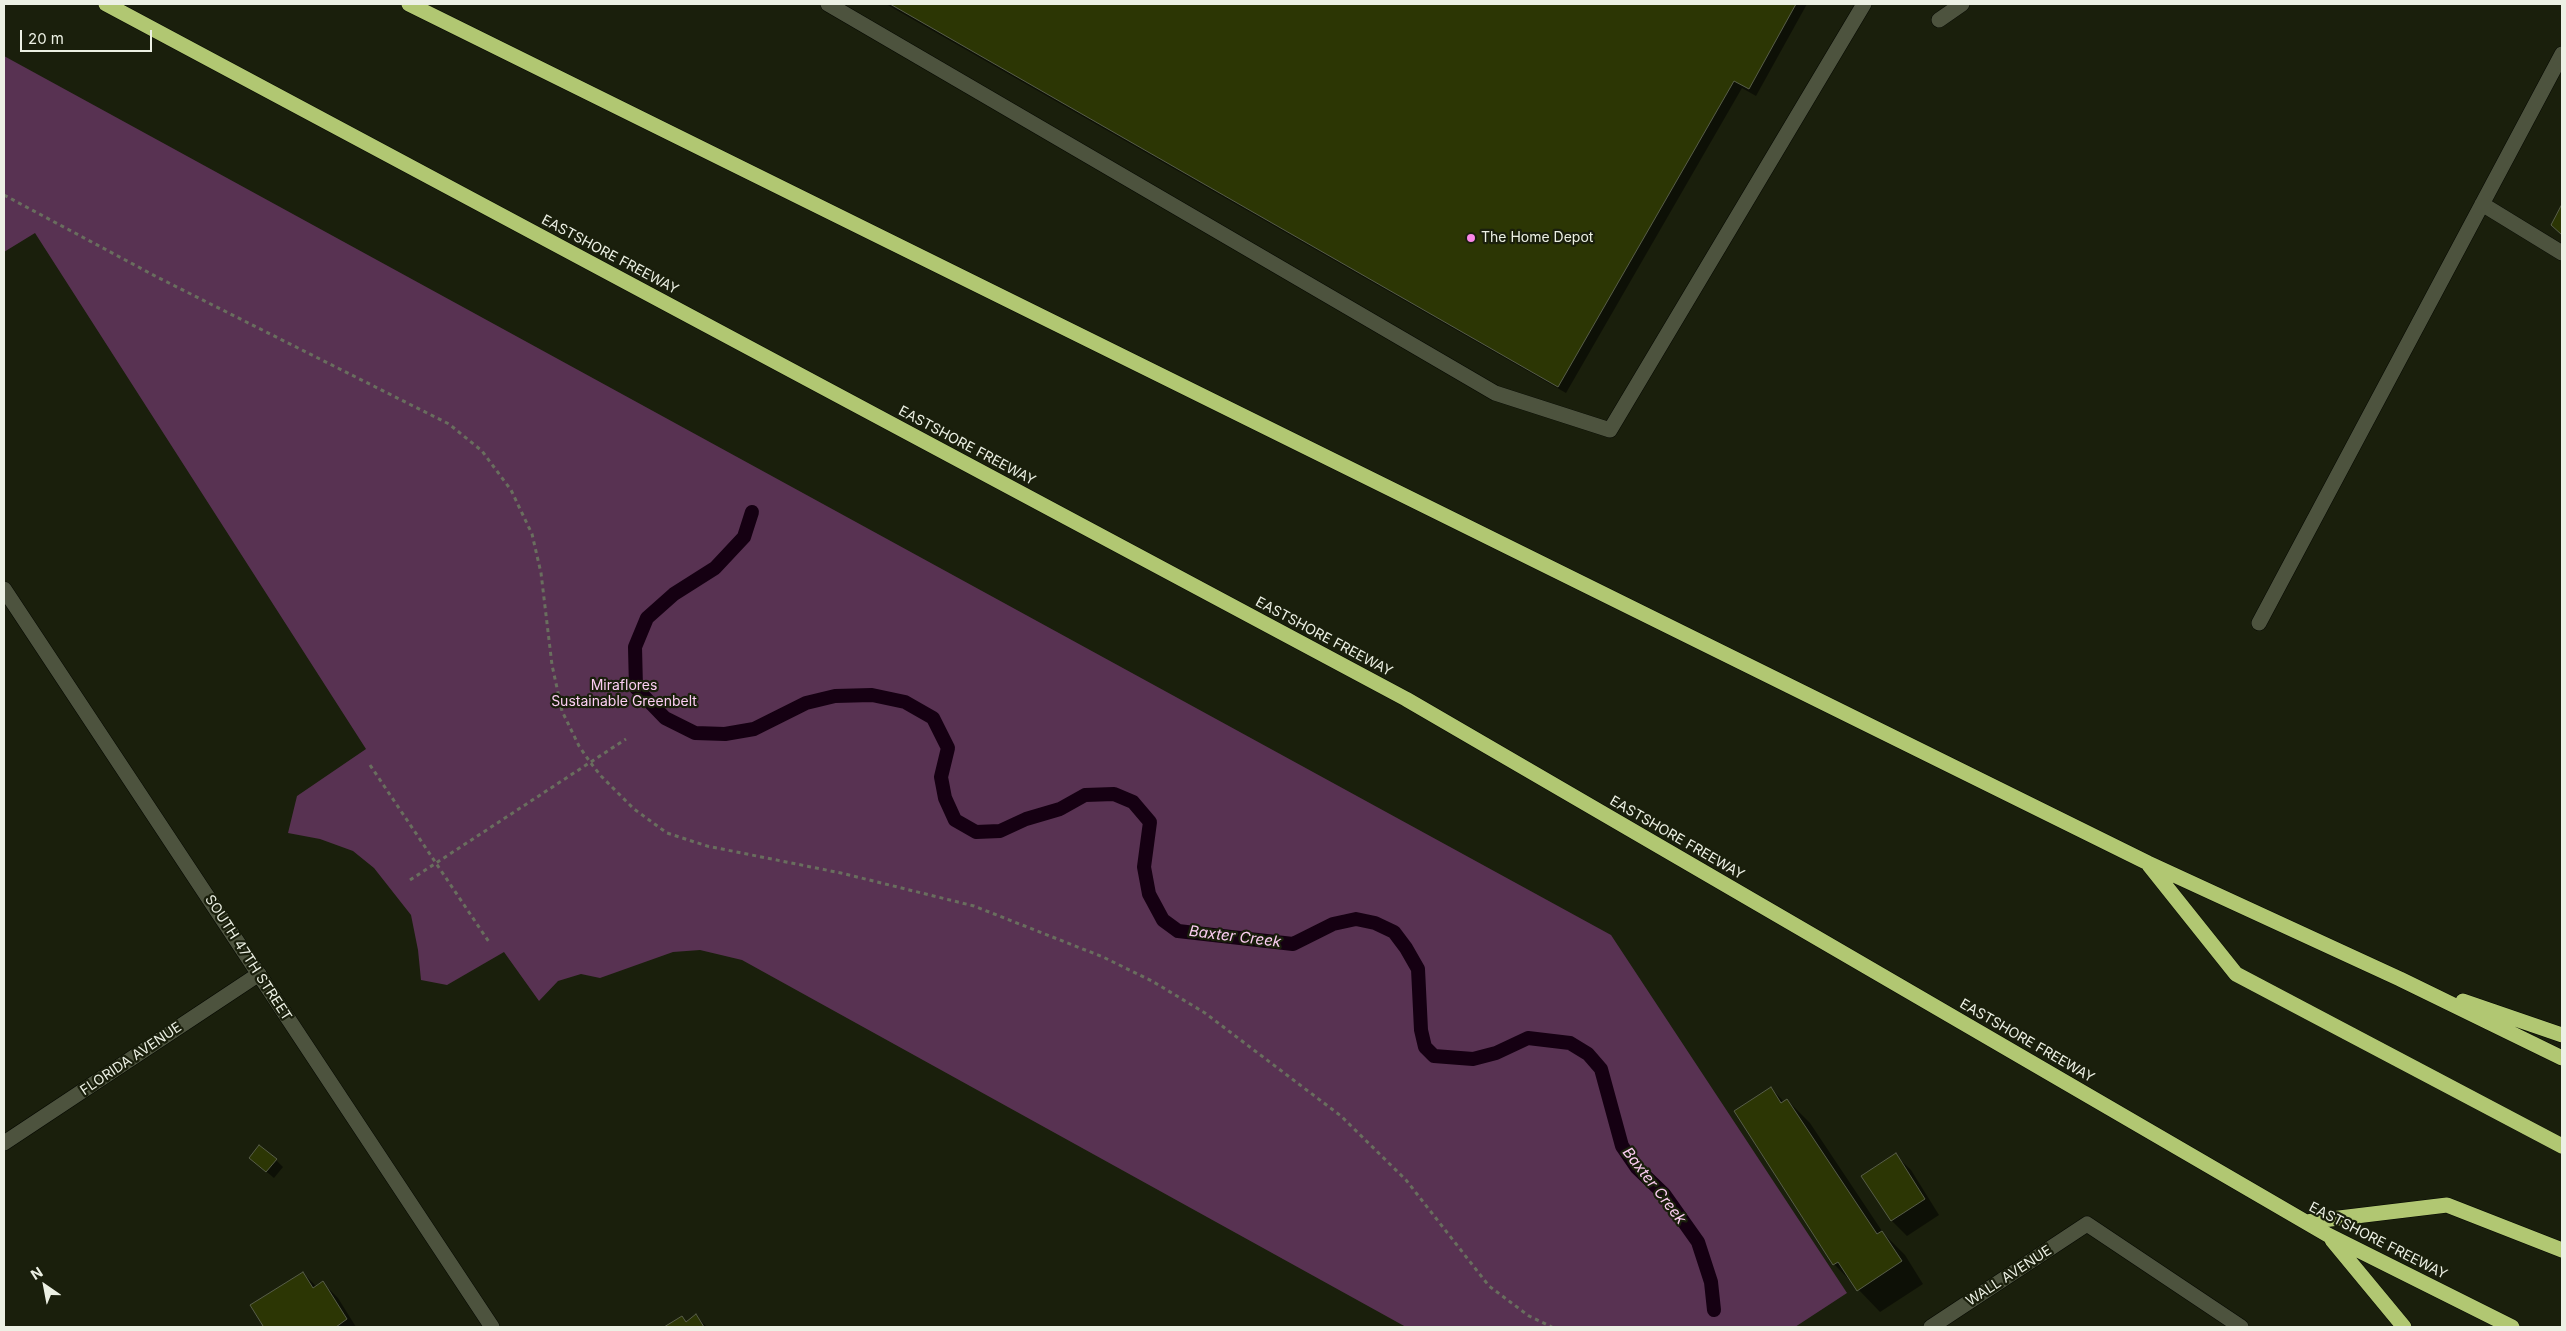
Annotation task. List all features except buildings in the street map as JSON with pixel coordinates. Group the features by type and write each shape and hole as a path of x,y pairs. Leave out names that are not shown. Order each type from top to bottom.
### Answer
{"highway":[{"name":"EASTSHORE FREEWAY","path":"106,4 1406,700 2328,1235 2512,1327"},
{"path":"409,4 2148,863 2400,979 2562,1058"},
{"path":"2148,863 2236,974 2562,1146"},
{"path":"2400,979 2562,1035"},
{"path":"2306,1222 2448,1205 2562,1250"},
{"path":"2328,1235 2404,1327"}],"street":[{"path":"828,4 1495,393 1610,430 1864,4"},
{"path":"1939,20 1962,4"},
{"path":"2259,623 2562,54"},
{"path":"2482,204 2562,253"},
{"name":"SOUTH 47TH STREET","path":"4,588 492,1327"},
{"name":"FLORIDA AVENUE","path":"4,1144 259,974"},
{"name":"WALL AVENUE","path":"1930,1327 2087,1224 2241,1327"}],"path":[{"path":"4,195 157,277 449,424 482,451 510,490 532,534 541,573 552,665 562,711 579,746 590,762 634,809 667,833 707,846 841,873 974,906 1103,957 1152,981 1205,1013 1340,1116 1406,1180 1489,1286 1529,1316 1552,1327"},
{"path":"410,880 626,739"},
{"path":"370,765 489,942"}],"green space":[{"name":"Miraflores Sustainable Greenbelt","path":"4,56 1611,935 1847,1293 1795,1327 1406,1327 742,960 700,950 673,952 600,978 581,974 558,981 539,1001 504,952 447,985 421,980 418,950 411,915 374,868 353,851 320,839 288,833 297,796 366,749 35,233 4,252"}],"waterway":[{"name":"Baxter Creek","path":"752,512 744,537 715,568 674,594 647,618 635,647 636,688 665,718 695,733 725,734 754,729 806,703 835,696 872,695 905,702 933,718 948,748 941,777 945,798 955,820 976,832 1000,831 1026,819 1060,809 1085,795 1114,794 1133,802 1150,822 1144,867 1149,894 1163,920 1178,931 1293,944 1333,924 1356,919 1375,923 1394,932 1418,969 1421,1030 1425,1047 1434,1056 1473,1059 1496,1053 1528,1038 1570,1043 1588,1054 1601,1069 1622,1146 1637,1168 1664,1194 1698,1242 1711,1282 1714,1310"}],"place":[{"name":"The Home Depot","path":"1471,238"}]}
